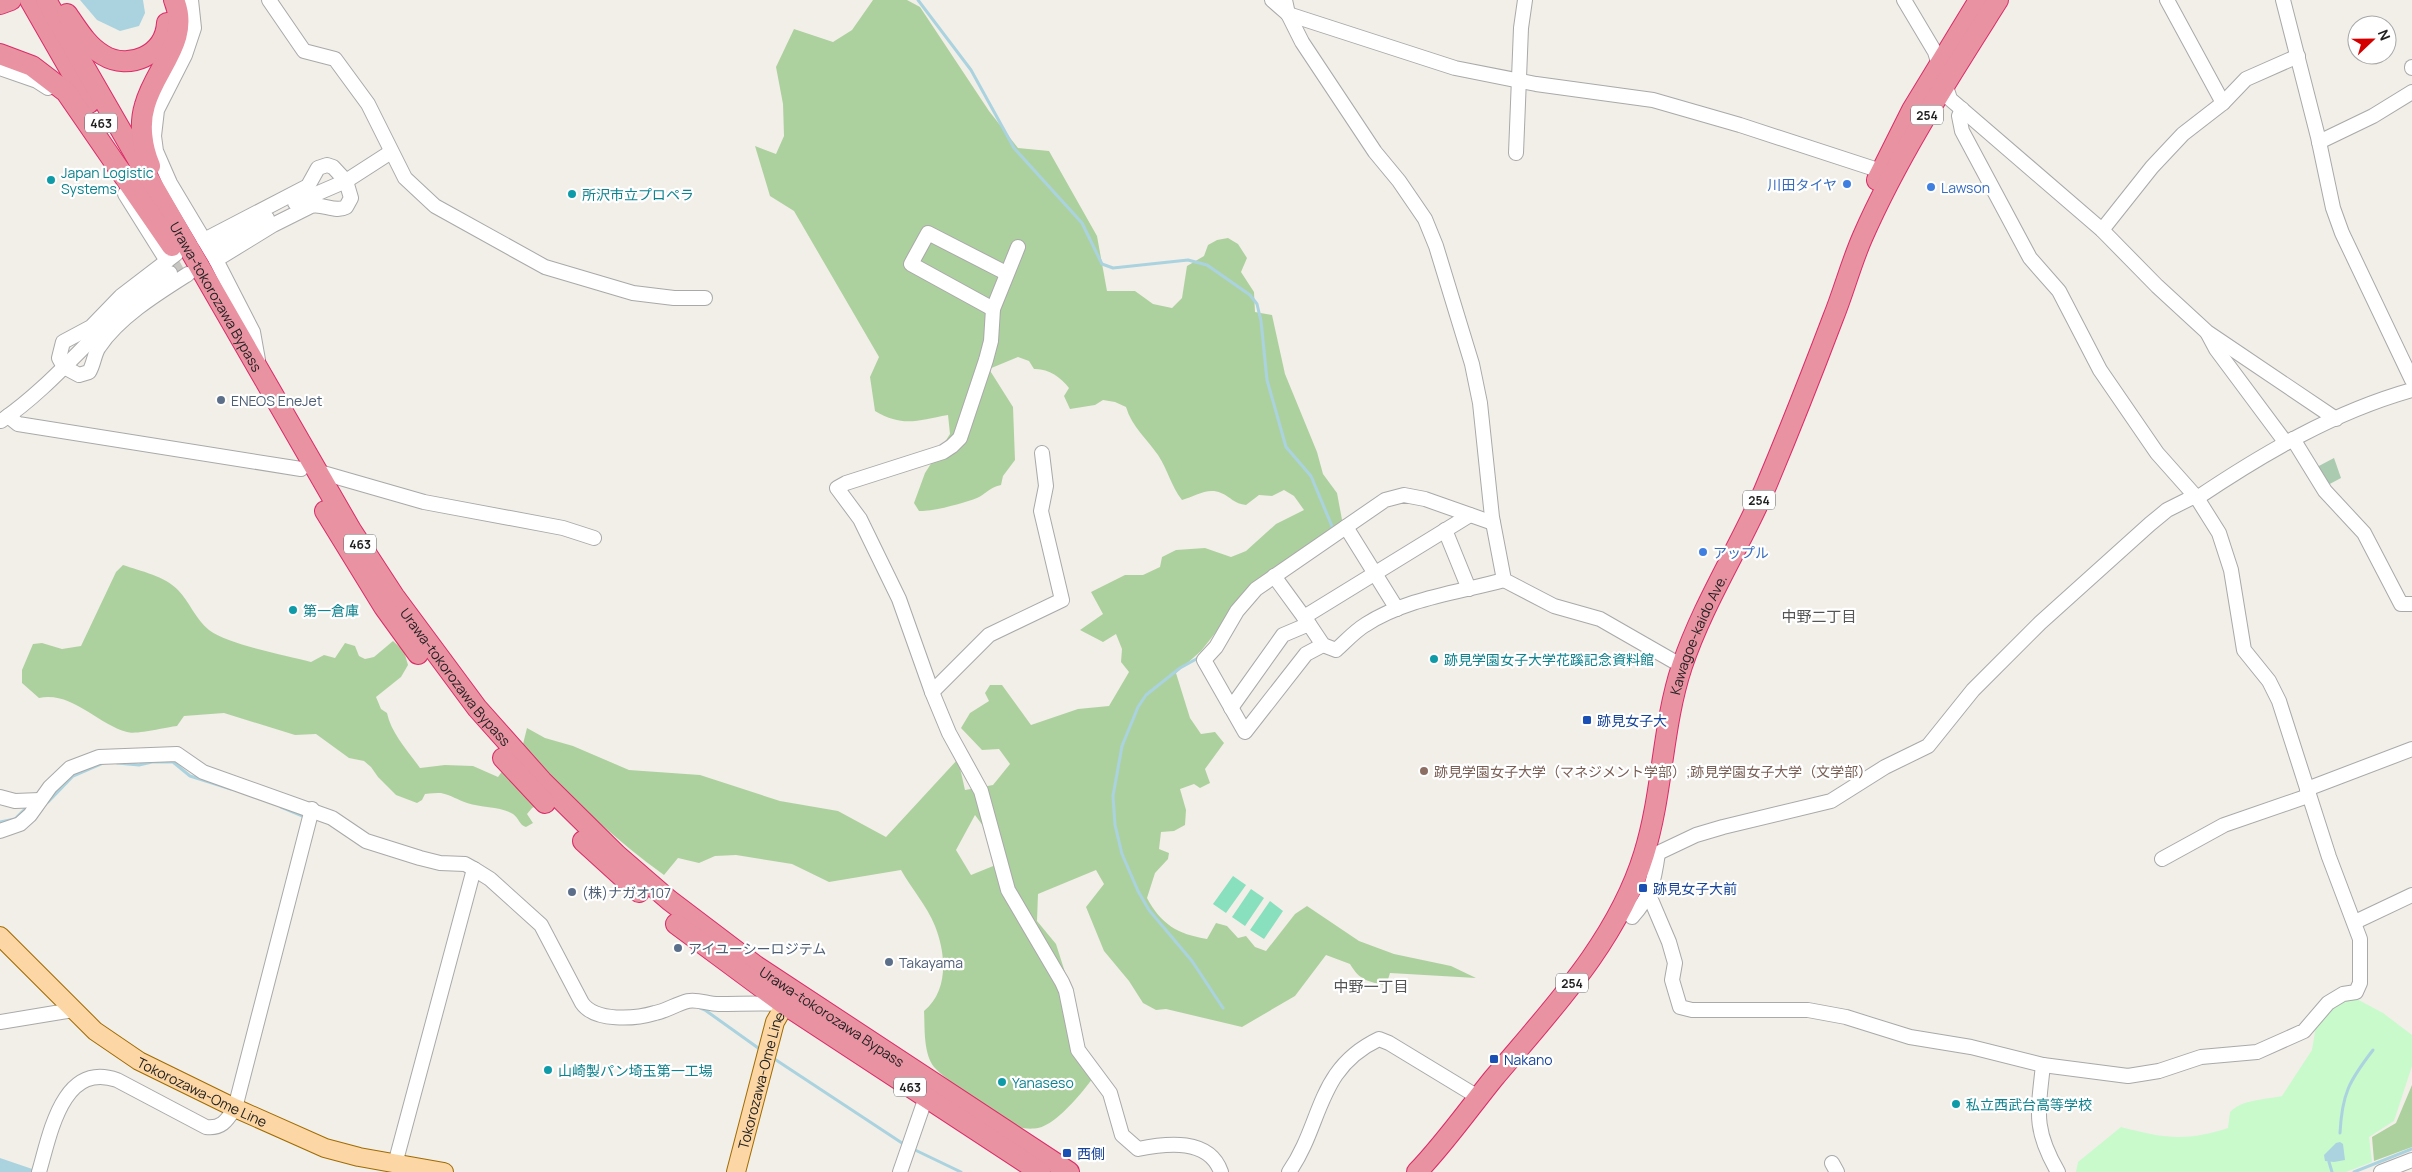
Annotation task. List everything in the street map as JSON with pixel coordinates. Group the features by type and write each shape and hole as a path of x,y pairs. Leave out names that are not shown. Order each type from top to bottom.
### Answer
{"highway":[{"path":"0,4 29,0"},
{"name":"Urawa-tokorozawa Bypass","path":"29,0 175,262 308,470"},
{"name":"Urawa-tokorozawa Bypass","path":"29,0 221,306 260,373 341,540 384,607 466,716 525,783 607,865 668,917 789,998 926,1097 1038,1171"},
{"path":"57,0 94,49 111,59 129,61 154,51 165,36 167,18 161,0"},
{"name":"Kawagoe-kaido Ave.","path":"1864,234 1865,212 1881,171 1912,110 1979,0"},
{"name":"Kawagoe-kaido Ave.","path":"1419,1170 1585,965 1608,931 1641,896 1651,854 1670,720 1682,666 1710,597 1766,485 1820,354 1864,234 1888,183 1945,85 1998,0"},
{"path":"190,1 178,13 178,32 145,105 142,116 143,139 153,175 221,306"},
{"path":"0,54 32,66 66,92 175,262"},
{"name":"Urawa-tokorozawa Bypass","path":"789,998 985,1118 1069,1172"},
{"path":"985,1118 1086,1172"}],"main road":[{"name":"Tokorozawa-Ome Line","path":"0,936 102,1037 133,1058 235,1108 325,1148 395,1164 444,1172"},
{"name":"Tokorozawa-Ome Line","path":"736,1172 775,1022 789,998"}],"street":[{"path":"269,0 304,51 335,59 368,104 405,178 424,198 545,267 633,293 674,298 705,298"},
{"path":"1272,0 1288,14 1455,68 1519,80 1653,100 1740,125 1881,171"},
{"path":"1285,0 1288,14 1302,42 1374,152 1399,181 1425,219 1436,246 1474,374 1480,402 1493,523 1504,580"},
{"path":"1516,152 1521,28 1525,0"},
{"path":"1904,0 1936,52 1950,99 2102,230 2157,286 2207,332 2336,419"},
{"path":"2167,0 2223,103"},
{"path":"2283,0 2319,142 2333,208 2342,233 2412,380"},
{"path":"190,1 194,28 192,36 157,110 154,136 161,166 211,250 253,332 260,373"},
{"path":"2102,230 2152,167 2183,134 2223,103 2246,79 2298,56"},
{"path":"0,68 37,80 71,112 175,262"},
{"path":"0,78 15,72"},
{"path":"2319,142 2373,116 2412,92"},
{"path":"1641,896 1668,942 1675,963 1672,980 1680,1007 1692,1010 1808,1010 1846,1017 1910,1037 1970,1047 2043,1066 2128,1076 2159,1071 2201,1057 2257,1052 2304,1031 2328,1003 2343,994 2356,992 2360,983 2361,955 2355,922 2308,792 2279,701 2269,681 2244,650 2231,570 2219,533 2196,497 2157,453 2100,370 2059,292 2030,258 1962,131 1959,116 1962,109"},
{"path":"211,250 282,210 346,181 391,152"},
{"path":"322,166 333,167 346,181 351,198 346,207 337,210 318,204 311,206 273,225 211,250 308,186 318,168 322,166"},
{"path":"993,309 911,264 928,233 1006,273"},
{"path":"1018,247 993,309 991,341 960,438 952,446 837,488 860,519 899,599 932,692 960,754 981,791 1008,890 1062,982 1066,991 1078,1050 1110,1093 1122,1135 1138,1149 1176,1143 1210,1153 1217,1160 1221,1172"},
{"path":"175,262 148,300 109,335 98,348 89,372 79,375 64,367 59,358 63,342 91,327 121,296 175,262"},
{"path":"175,262 134,298 64,367 4,419 18,424 308,470 424,502 563,528 594,538"},
{"path":"2207,332 2216,349 2290,441 2325,490 2364,533 2401,604 2412,604"},
{"path":"1651,854 1723,826 1831,801 1885,767 1928,746 1973,690 2040,623 2167,510 2196,497 2259,457 2290,441 2386,398 2412,390"},
{"path":"932,692 989,635 1062,600 1041,511 1046,486 1042,453"},
{"path":"1323,645 1306,654 1245,732 1204,660 1216,647 1237,612 1256,589 1385,500 1404,495 1425,499 1493,523"},
{"path":"1231,708 1283,635 1307,621 1375,573 1470,515"},
{"path":"1346,527 1398,610"},
{"path":"1445,530 1469,590"},
{"path":"1274,576 1323,645 1336,650 1365,625 1398,610 1433,596 1469,590 1504,580 1554,606 1600,619 1682,666"},
{"path":"2162,859 2224,825 2412,749"},
{"path":"0,831 20,824 30,815 40,800 70,768 99,757 177,754 203,772 312,809 332,818 366,841 420,858 440,863 465,864 474,869 490,880 541,925 586,1010 636,1016 655,1014 688,1001 789,998"},
{"path":"0,797 15,801 40,800"},
{"path":"39,1172 59,1110 68,1094 77,1084 89,1079 101,1077 117,1080 206,1126 215,1127 224,1124 235,1108 312,809"},
{"path":"395,1164 474,869"},
{"path":"2355,922 2412,895"},
{"path":"1632,916 1641,896"},
{"path":"0,1022 73,1010"},
{"path":"1289,1172 1303,1152 1319,1103 1330,1082 1355,1054 1379,1039 1389,1043 1478,1097"},
{"path":"2043,1066 2038,1120 2041,1136 2058,1172"},
{"path":"900,1172 926,1097"},
{"path":"2381,1172 2412,1160"}],"green space":[{"path":"873,0 907,0 920,7 989,111 1018,148 1049,151 1097,236 1107,291 1135,291 1153,304 1172,308 1182,298 1187,266 1204,256 1208,245 1217,240 1228,238 1238,244 1247,258 1241,272 1254,292 1255,312 1272,315 1285,374 1317,452 1323,474 1337,493 1343,525 1258,579 1201,651 1176,673 1190,718 1201,734 1215,732 1224,743 1205,769 1210,783 1200,788 1194,784 1180,789 1186,810 1185,825 1174,831 1161,832 1159,849 1169,853 1168,859 1155,873 1147,898 1152,907 1164,921 1179,931 1207,939 1216,923 1227,926 1238,938 1246,936 1255,947 1266,951 1295,914 1307,906 1359,941 1394,954 1451,966 1476,978 1390,973 1386,986 1361,977 1350,964 1326,955 1295,996 1242,1027 1166,1009 1156,1010 1143,1003 1129,981 1104,951 1086,907 1104,884 1096,870 1038,894 1037,921 1056,944 1071,991 1078,1033 1098,1071 1079,1095 1054,1120 1038,1128 1021,1128 962,1090 940,1073 930,1061 925,1040 924,1011 938,993 943,971 943,960 939,937 932,919 901,870 829,882 792,864 736,855 715,856 699,863 678,858 664,875 608,830 522,748 527,728 545,738 573,746 629,770 700,775 780,801 838,811 886,837 958,759 965,790 993,785 1010,764 999,749 982,750 961,728 970,713 989,701 985,693 990,685 1002,685 1031,725 1078,709 1109,706 1129,672 1121,662 1122,649 1116,634 1103,642 1080,630 1103,614 1091,592 1125,575 1143,575 1160,567 1162,557 1176,550 1205,548 1231,557 1246,551 1276,524 1304,510 1294,496 1284,490 1272,496 1259,495 1246,505 1238,503 1216,491 1206,492 1182,500 1154,449 1136,427 1126,407 1115,402 1103,400 1095,405 1070,409 1064,396 1069,388 1066,384 1053,374 1044,370 1034,369 1029,361 1018,357 989,369 1013,407 1015,460 1003,476 1001,485 977,498 965,502 939,509 919,511 914,503 925,473 950,434 948,415 903,421 894,420 875,411 870,377 879,357 794,211 770,196 755,146 776,154 784,136 783,104 776,67 794,29 833,42 852,30","holes":["975,815 1008,860 971,875 956,850"]},
{"path":"2334,458 2341,478 2326,486 2315,468"},
{"path":"123,565 152,574 173,585 209,630 230,640 258,649 311,662 324,655 335,658 345,643 355,646 359,656 365,659 374,657 393,641 404,651 408,665 401,677 376,697 381,709 387,713 396,735 420,768 445,765 473,766 498,777 503,770 541,804 532,808 527,814 533,823 526,827 508,811 467,803 441,793 425,794 422,800 417,803 396,795 364,761 349,758 316,734 295,735 224,713 184,716 177,726 132,733 116,728 84,709 62,699 51,697 39,698 22,683 22,670 33,644 42,643 62,649 81,646 116,572"},
{"path":"1233,876 1246,885 1226,913 1213,904"},
{"path":"1251,889 1264,898 1245,926 1232,917"},
{"path":"1270,901 1283,911 1264,939 1250,930"},
{"path":"2353,997 2383,1013 2412,1035 2412,1066 2394,1121 2369,1137 2372,1162 2346,1172 2076,1172 2078,1162 2121,1127 2162,1136 2187,1137 2199,1135 2228,1128 2230,1112 2241,1105 2282,1096 2312,1050 2316,1026 2331,1007"},
{"path":"2412,1085 2412,1147 2374,1161 2372,1137 2396,1123"}],"water":[{"path":"80,0 143,0 145,13 139,26 120,31 97,20"},
{"path":"2340,1142 2343,1144 2345,1160 2325,1161 2324,1155 2336,1143"},
{"path":"0,1158 41,1172 0,1172"}],"waterway":[{"path":"918,0 971,70 1014,148 1082,223 1102,264 1113,268 1188,260 1207,265 1250,295 1257,304 1261,321 1267,380 1286,447 1311,476 1334,531"},
{"path":"1200,657 1180,668 1146,695 1138,707 1122,746 1113,796 1115,825 1122,854 1138,891 1149,910 1192,961 1223,1008"},
{"path":"117,763 139,765 152,762 173,762 190,776 231,789"},
{"path":"48,802 73,776 103,763"},
{"path":"0,822 15,819 28,806"},
{"path":"281,807 305,817"},
{"path":"698,1007 761,1050"},
{"path":"2340,1133 2348,1088 2373,1050"},
{"path":"773,1058 905,1145"},
{"path":"913,1149 961,1172"},
{"path":"2354,1172 2412,1149"},
{"path":"2329,1162 2332,1172"}],"tunnel":[{"path":"170,273 202,255"}],"place":[{"name":"Japan Logistic Systems","path":"51,180"},
{"name":"川田タイヤ","path":"1847,184"},
{"name":"Lawson","path":"1931,187"},
{"name":"所沢市立プロペラ","path":"572,194"},
{"name":"ENEOS EneJet","path":"221,400"},
{"name":"アップル","path":"1703,552"},
{"name":"第一倉庫","path":"293,610"},
{"name":"跡見学園女子大学花蹊記念資料館","path":"1434,659"},
{"name":"跡見女子大","path":"1587,720"},
{"name":"跡見学園女子大学（マネジメント学部）;跡見学園女子大学（文学部）","path":"1424,771"},
{"name":"跡見女子大前","path":"1643,888"},
{"name":"(株)ナガオ107","path":"572,892"},
{"name":"アイユーシーロジテム","path":"678,948"},
{"name":"Takayama","path":"889,962"},
{"name":"Nakano","path":"1494,1059"},
{"name":"山崎製パン埼玉第一工場","path":"548,1070"},
{"name":"Yanaseso","path":"1002,1082"},
{"name":"私立西武台高等学校","path":"1956,1104"},
{"name":"西側","path":"1067,1153"}],"district":[{"name":"中野二丁目","path":"1819,616"},
{"name":"中野一丁目","path":"1371,986"}]}
